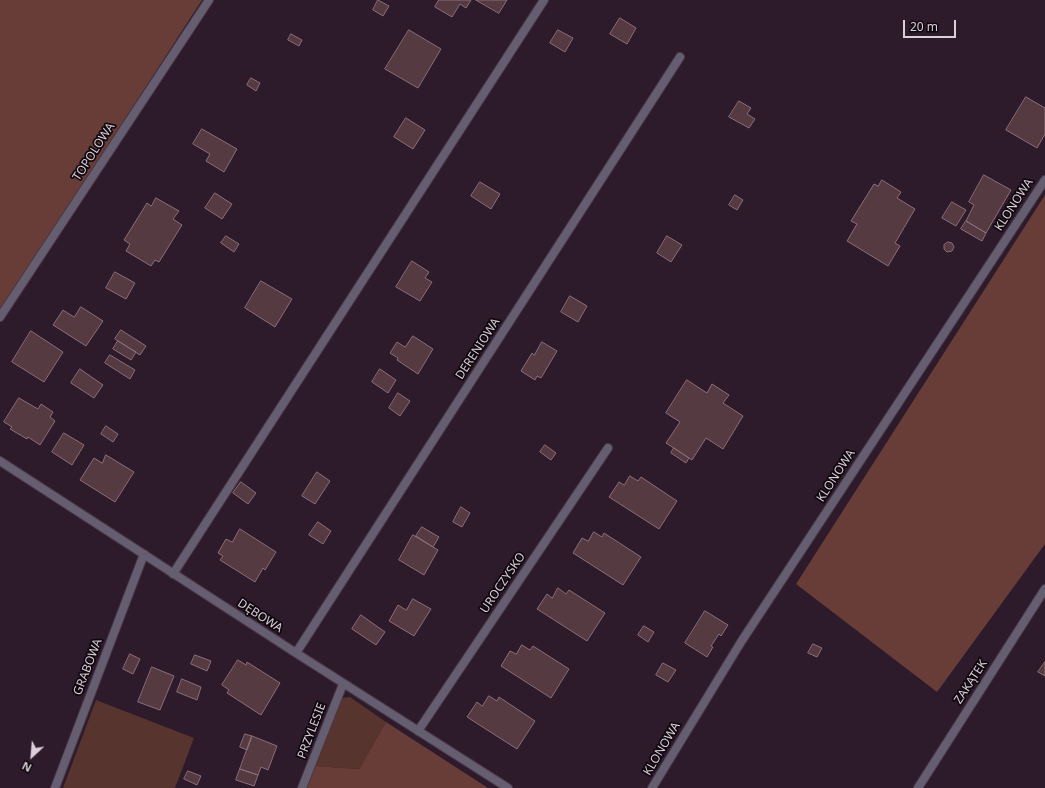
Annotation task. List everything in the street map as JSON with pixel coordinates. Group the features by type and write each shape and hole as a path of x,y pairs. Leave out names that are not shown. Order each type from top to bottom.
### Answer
{"street":[{"name":"TOPOLOWA","path":"0,317 209,0"},
{"path":"174,574 544,0"},
{"name":"DERENIOWA","path":"296,653 680,57"},
{"name":"KLONOWA","path":"652,788 740,642 1045,180"},
{"name":"UROCZYSKO","path":"418,731 608,448"},
{"name":"DĘBOWA","path":"0,461 343,684 508,788"},
{"name":"GRABOWA","path":"54,788 144,554"},
{"name":"ZAKĄTEK","path":"918,788 1045,589"},
{"name":"PRZYLESIE","path":"302,788 343,684"}],"shaded area":[{"path":"0,0 202,0 0,312"},
{"path":"1045,195 1045,544 937,692 796,584"},
{"path":"350,697 386,722 359,769 315,766 342,698"},
{"path":"96,700 194,738 175,788 63,788"},
{"path":"386,722 488,788 306,788 315,766 359,769"}],"building":[{"path":"378,0 389,6 383,16 373,10"},
{"path":"439,0 471,0 466,8 460,4 452,17 435,7"},
{"path":"476,0 507,0 499,13"},
{"path":"620,18 636,28 627,44 610,34"},
{"path":"409,30 441,49 418,88 385,69"},
{"path":"558,30 573,38 565,52 550,43"},
{"path":"291,34 302,40 299,46 288,40"},
{"path":"251,78 260,83 256,91 247,85"},
{"path":"1026,97 1045,108 1045,134 1037,148 1006,130"},
{"path":"739,101 751,108 747,114 755,119 749,128 729,117"},
{"path":"406,118 425,130 413,149 394,137"},
{"path":"202,129 237,149 224,172 206,161 210,154 193,144"},
{"path":"984,175 1011,190 986,233 966,221 974,205 969,202"},
{"path":"882,180 901,192 897,198 915,209 895,243 900,246 888,266 847,241 857,224 851,221 874,184 878,186"},
{"path":"480,182 500,194 491,209 471,196"},
{"path":"215,193 232,204 222,219 205,208"},
{"path":"735,195 743,200 737,210 729,205"},
{"path":"156,198 179,211 173,219 182,225 159,262 155,260 151,266 126,251 130,244 124,240 147,203 151,206"},
{"path":"952,202 966,210 956,226 942,218"},
{"path":"966,221 986,233 982,241 961,229"},
{"path":"226,236 239,244 234,252 221,243"},
{"path":"667,236 682,245 671,262 657,253"},
{"path":"948,242 952,243 954,247 952,251 947,252 944,249 944,245"},
{"path":"412,261 429,272 425,278 432,282 420,301 396,287"},
{"path":"115,272 135,283 126,299 106,288"},
{"path":"261,281 292,299 275,327 245,308"},
{"path":"570,296 587,306 578,322 561,312"},
{"path":"81,307 103,321 86,346 53,325 63,310 74,317"},
{"path":"121,330 146,346 140,355 115,339"},
{"path":"31,331 63,352 44,382 12,362"},
{"path":"413,336 433,349 418,374 397,360 398,358 390,353 397,342 405,347"},
{"path":"118,341 136,352 131,360 113,349"},
{"path":"542,342 557,351 541,378 537,376 535,380 521,371 532,353 534,355"},
{"path":"110,355 135,370 130,379 105,363"},
{"path":"80,369 103,385 94,398 71,383"},
{"path":"380,369 396,380 388,393 372,382"},
{"path":"687,380 707,393 712,384 729,395 723,403 743,416 723,449 706,438 692,460 666,443 680,422 666,413"},
{"path":"398,393 410,401 400,416 389,408"},
{"path":"19,398 38,409 41,404 53,412 50,417 55,421 40,445 28,437 27,439 10,429 12,427 4,422"},
{"path":"106,426 118,434 113,442 101,434"},
{"path":"64,433 84,445 72,465 52,452"},
{"path":"545,445 556,453 551,460 540,452"},
{"path":"674,448 689,458 686,463 671,453"},
{"path":"106,455 134,472 115,502 80,480 94,458 102,463"},
{"path":"317,472 330,481 315,504 302,496"},
{"path":"630,476 638,481 641,477 677,501 659,529 609,497 619,482 624,485"},
{"path":"241,482 256,493 248,504 233,493"},
{"path":"461,507 470,513 462,527 453,522"},
{"path":"318,522 331,531 323,544 309,535"},
{"path":"422,527 439,537 433,547 416,536"},
{"path":"240,529 276,552 265,570 263,568 255,582 220,560 223,556 218,553 226,539 232,542"},
{"path":"594,532 602,537 604,533 641,557 623,585 573,553 582,538 588,541"},
{"path":"413,535 438,550 424,575 399,560"},
{"path":"558,588 566,594 569,590 605,613 587,641 537,609 547,594 552,598"},
{"path":"413,599 431,609 414,636 389,621 398,605 406,610"},
{"path":"705,611 728,625 721,636 719,634 711,646 713,647 707,657 685,643"},
{"path":"361,615 385,632 376,645 352,629"},
{"path":"644,626 654,632 648,642 638,635"},
{"path":"813,644 822,648 817,657 808,653"},
{"path":"522,645 530,650 533,646 569,669 551,698 501,666 510,651 516,654"},
{"path":"130,654 140,659 133,674 123,669"},
{"path":"195,655 211,661 207,671 191,664"},
{"path":"238,660 246,665 247,662 280,683 261,715 227,693 229,690 222,685"},
{"path":"1045,662 1045,676 1038,672"},
{"path":"663,663 676,670 668,682 656,675"},
{"path":"152,667 174,676 160,710 138,702"},
{"path":"182,679 201,687 197,700 177,692"},
{"path":"489,696 497,701 499,697 535,721 517,749 467,717 477,702 482,706"},
{"path":"245,734 252,736 247,750 240,747"},
{"path":"252,736 277,746 268,770 261,767 258,775 240,769"},
{"path":"240,769 258,775 254,786 236,780"},
{"path":"188,771 201,776 197,785 184,779"}]}
